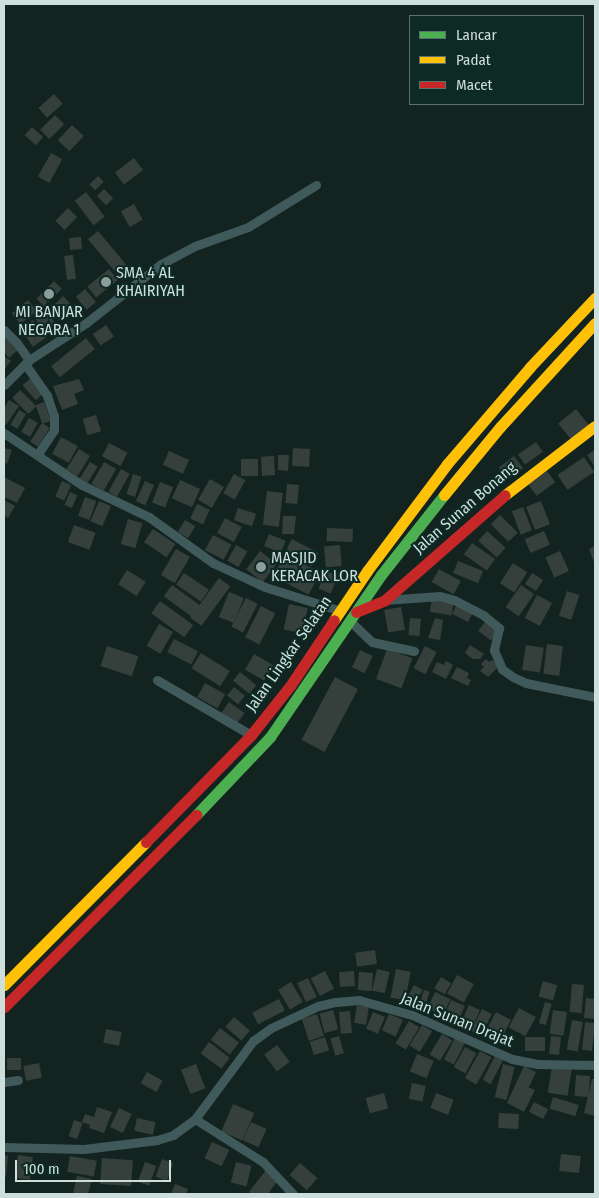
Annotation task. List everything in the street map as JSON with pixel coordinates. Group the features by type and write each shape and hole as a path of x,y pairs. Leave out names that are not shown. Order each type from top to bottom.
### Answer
{"main road":[{"name":"Jalan Lingkar Selatan","path":"4,985 251,735 290,686 340,611 447,464 530,367 595,298"},
{"name":"Jalan Lingkar Selatan","path":"4,1007 154,858 270,737 390,563 461,473 595,322"},
{"name":"Jalan Sunan Bonang","path":"353,616 385,600 524,478 595,426"},
{"path":"142,845 154,858"}],"street":[{"path":"4,385 27,362 86,324 160,264 195,246 248,227 316,185"},
{"path":"4,330 17,343 47,396 54,416 54,430 38,454"},
{"path":"4,433 82,485 148,517 213,563 265,587 340,611"},
{"path":"385,600 440,596 454,600 483,615 499,628 494,650 502,669 526,683 595,697"},
{"path":"353,616 372,642 414,651"},
{"path":"156,680 251,735"},
{"name":"Jalan Sunan Drajat","path":"4,1147 84,1148 157,1140 179,1132 195,1119 253,1041 271,1028 318,1006 336,1002 359,1000 412,1015 512,1059 538,1064 595,1065"},
{"path":"4,1082 18,1080"},
{"path":"195,1119 263,1162 293,1194"}],"building":[{"path":"54,94 63,104 47,118 38,108"},
{"path":"55,115 64,124 49,139 40,130"},
{"path":"72,125 84,136 69,151 58,140"},
{"path":"32,127 43,137 36,145 25,135"},
{"path":"51,153 62,159 49,183 38,177"},
{"path":"134,158 143,170 124,184 115,172"},
{"path":"98,176 104,182 95,190 90,184"},
{"path":"104,189 113,198 106,205 97,196"},
{"path":"86,192 105,217 93,225 75,200"},
{"path":"134,204 143,220 130,227 121,211"},
{"path":"68,208 77,217 64,230 55,221"},
{"path":"98,231 131,270 121,278 88,239"},
{"path":"81,237 82,249 70,250 69,238"},
{"path":"73,255 76,279 67,280 64,256"},
{"path":"109,269 118,280 96,298 87,287"},
{"name":"MI BANJAR NEGARA 1","path":"54,281 62,289 44,306 36,299"},
{"path":"85,289 96,302 87,310 76,297"},
{"path":"63,296 71,304 56,319 48,311"},
{"path":"28,300 37,311 20,324 12,313"},
{"path":"45,310 56,324 46,332 35,318"},
{"path":"33,320 45,338 33,347 21,328"},
{"path":"106,325 114,337 101,346 93,334"},
{"path":"6,336 18,350 9,358 4,352 4,338"},
{"path":"86,338 95,349 60,377 51,366"},
{"path":"4,356 11,361 4,370"},
{"path":"31,378 44,393 36,400 23,385"},
{"path":"79,379 84,390 74,394 78,404 62,410 53,386"},
{"path":"20,390 36,406 28,414 12,398"},
{"path":"9,400 19,406 6,425 4,424 4,408"},
{"path":"44,402 51,421 42,424 36,405"},
{"path":"576,409 590,426 572,441 558,423"},
{"path":"19,410 26,414 17,429 10,425"},
{"path":"96,415 101,431 88,435 83,419"},
{"path":"29,418 38,423 30,437 21,432"},
{"path":"42,423 50,428 38,446 30,442"},
{"path":"61,437 78,446 69,463 52,454"},
{"path":"536,442 543,452 525,464 518,455"},
{"path":"109,443 128,453 120,466 102,456"},
{"path":"4,448 12,450 7,464 4,462"},
{"path":"293,448 310,449 309,467 292,466"},
{"path":"79,449 90,456 77,476 66,469"},
{"path":"595,450 595,467 587,455"},
{"path":"169,451 189,460 183,474 163,465"},
{"path":"278,455 289,455 288,471 278,470"},
{"path":"274,456 275,475 262,476 261,457"},
{"path":"514,456 523,468 508,479 499,467"},
{"path":"584,457 594,472 568,490 557,475"},
{"path":"241,459 258,459 258,476 241,476"},
{"path":"90,462 98,467 87,484 79,479"},
{"path":"104,462 116,469 104,491 92,484"},
{"path":"121,469 130,474 117,497 108,492"},
{"path":"547,471 555,482 537,496 528,485"},
{"path":"133,474 142,477 135,497 127,494"},
{"path":"234,474 245,480 235,500 223,493"},
{"path":"4,477 25,488 17,503 4,497"},
{"path":"210,479 224,487 212,508 198,500"},
{"path":"180,480 200,489 192,507 172,498"},
{"path":"62,481 71,485 64,501 55,497"},
{"path":"145,481 154,485 145,505 136,501"},
{"path":"160,482 173,487 165,508 152,503"},
{"path":"287,484 299,485 297,504 285,503"},
{"path":"267,491 283,493 279,527 263,525"},
{"path":"70,492 77,495 72,508 65,505"},
{"path":"85,497 96,501 89,520 78,516"},
{"path":"4,500 15,506 8,518 4,515"},
{"path":"99,501 111,506 102,526 90,521"},
{"path":"541,501 550,524 535,530 526,507"},
{"path":"197,504 210,510 203,524 190,519"},
{"path":"523,507 532,530 521,535 512,511"},
{"path":"238,508 256,514 252,526 234,520"},
{"path":"500,515 518,533 508,542 491,524"},
{"path":"283,516 296,516 294,534 282,534"},
{"path":"225,518 242,527 234,542 217,533"},
{"path":"128,519 142,523 135,548 121,544"},
{"path":"185,520 195,526 188,538 178,532"},
{"path":"74,525 96,533 89,550 68,542"},
{"path":"327,528 353,529 353,542 327,541"},
{"path":"153,529 175,544 166,557 144,542"},
{"path":"487,531 506,548 497,557 478,541"},
{"path":"544,531 550,545 531,553 525,539"},
{"path":"269,534 286,541 281,553 264,546"},
{"path":"213,535 232,545 224,560 205,550"},
{"path":"292,539 318,553 311,566 285,552"},
{"path":"472,543 495,559 487,571 464,554"},
{"path":"236,545 247,551 239,567 227,561"},
{"path":"340,545 342,566 326,567 324,546"},
{"path":"595,546 595,565 589,549"},
{"path":"176,549 190,557 175,583 161,575"},
{"name":"MASJID KERACAK LOR","path":"260,551 277,564 263,582 246,569"},
{"path":"560,551 569,571 554,578 545,558"},
{"path":"285,554 320,573 309,595 273,576"},
{"path":"458,561 483,571 478,583 453,573"},
{"path":"513,563 527,572 514,592 500,583"},
{"path":"439,569 461,581 454,594 432,582"},
{"path":"127,570 146,582 137,596 118,584"},
{"path":"326,571 338,576 331,594 319,588"},
{"path":"184,573 209,590 201,601 176,585"},
{"path":"532,573 543,580 536,591 525,584"},
{"path":"219,578 230,586 202,626 190,618"},
{"path":"172,585 201,606 193,617 164,596"},
{"path":"521,585 534,594 519,616 506,607"},
{"path":"567,591 579,595 571,620 559,616"},
{"path":"229,592 244,598 234,623 219,617"},
{"path":"537,595 552,603 540,626 525,618"},
{"path":"246,598 258,604 243,632 231,627"},
{"path":"432,599 454,603 451,616 430,612"},
{"path":"160,601 193,625 184,637 151,613"},
{"path":"289,604 308,608 302,633 284,629"},
{"path":"457,604 473,612 468,622 452,614"},
{"path":"261,606 275,613 259,644 245,637"},
{"path":"401,607 405,630 388,633 384,610"},
{"path":"410,618 421,619 419,636 409,635"},
{"path":"435,618 443,620 440,640 428,638"},
{"path":"485,622 498,632 491,641 478,631"},
{"path":"159,624 173,632 160,654 146,646"},
{"path":"174,639 198,651 191,665 167,652"},
{"path":"547,644 563,646 559,676 543,674"},
{"path":"470,645 484,654 480,659 473,659 465,653"},
{"path":"526,645 544,648 540,673 522,670"},
{"path":"107,646 138,656 132,676 101,666"},
{"path":"425,646 437,652 425,674 414,668"},
{"path":"387,649 412,658 401,688 376,679"},
{"path":"360,650 373,656 365,673 352,667"},
{"path":"201,653 230,671 220,686 191,668"},
{"path":"254,654 273,665 264,681 245,670"},
{"path":"486,659 489,662 492,660 499,666 488,677 480,671 484,667 481,664"},
{"path":"446,661 453,665 446,679 432,672 437,662 444,665"},
{"path":"457,667 469,673 467,678 471,680 468,686 451,678"},
{"path":"240,672 256,685 249,694 233,681"},
{"path":"335,677 358,689 325,752 302,740"},
{"path":"205,683 225,694 217,708 197,697"},
{"path":"234,687 245,696 238,704 227,696"},
{"path":"229,702 245,713 237,724 222,713"},
{"path":"375,950 377,964 357,967 355,953"},
{"path":"377,969 390,972 385,993 372,990"},
{"path":"396,969 411,972 405,1000 390,997"},
{"path":"325,971 334,989 320,996 311,978"},
{"path":"354,971 355,986 340,987 339,972"},
{"path":"359,972 373,973 372,991 358,990"},
{"path":"457,975 474,984 464,1002 447,994"},
{"path":"441,977 451,983 445,994 434,988"},
{"path":"308,978 317,997 306,1002 297,983"},
{"path":"543,981 557,985 553,1001 539,996"},
{"path":"291,982 303,1002 290,1009 278,990"},
{"path":"572,984 584,985 582,1013 570,1012"},
{"path":"414,985 423,990 415,1004 406,999"},
{"path":"424,990 430,992 425,1006 419,1004"},
{"path":"435,992 450,999 443,1015 427,1008"},
{"path":"586,998 595,999 595,1019 584,1018"},
{"path":"279,999 285,1011 258,1024 252,1013"},
{"path":"451,1000 465,1006 457,1024 443,1018"},
{"path":"545,1002 552,1004 546,1025 539,1023"},
{"path":"357,1005 369,1007 366,1025 354,1023"},
{"path":"469,1005 480,1010 470,1032 459,1027"},
{"path":"519,1008 536,1017 525,1036 509,1027"},
{"path":"482,1009 492,1014 481,1035 471,1030"},
{"path":"333,1010 338,1029 325,1033 319,1014"},
{"path":"553,1010 567,1012 564,1036 550,1034"},
{"path":"350,1011 352,1033 341,1034 339,1012"},
{"path":"373,1012 385,1017 378,1034 366,1029"},
{"path":"496,1012 511,1020 500,1041 485,1033"},
{"path":"317,1014 324,1036 309,1041 302,1019"},
{"path":"389,1014 403,1020 396,1036 382,1031"},
{"path":"234,1017 250,1031 241,1041 225,1027"},
{"path":"572,1020 583,1022 578,1051 567,1050"},
{"path":"409,1021 419,1027 406,1049 396,1043"},
{"path":"585,1022 595,1023 592,1051 582,1050"},
{"path":"422,1025 432,1031 420,1052 410,1046"},
{"path":"220,1028 239,1043 230,1055 211,1040"},
{"path":"106,1029 122,1032 119,1046 103,1043"},
{"path":"442,1034 452,1040 440,1061 430,1055"},
{"path":"339,1036 344,1053 335,1056 330,1038"},
{"path":"551,1036 561,1037 559,1055 549,1054"},
{"path":"325,1037 329,1050 314,1055 310,1042"},
{"path":"525,1037 545,1037 545,1051 525,1051"},
{"path":"455,1038 465,1043 454,1064 444,1059"},
{"path":"209,1042 230,1058 221,1069 201,1053"},
{"path":"277,1045 290,1062 277,1071 264,1055"},
{"path":"465,1047 476,1053 465,1073 454,1067"},
{"path":"480,1051 491,1057 476,1084 465,1078"},
{"path":"417,1054 434,1061 427,1078 410,1072"},
{"path":"495,1056 503,1060 491,1084 483,1080"},
{"path":"7,1058 21,1058 21,1070 7,1070"},
{"path":"39,1063 42,1078 26,1081 23,1066"},
{"path":"196,1064 205,1088 190,1094 181,1070"},
{"path":"503,1064 515,1067 506,1100 495,1097"},
{"path":"524,1066 536,1072 529,1087 523,1085 535,1090 524,1112 507,1103"},
{"path":"552,1066 572,1069 568,1096 548,1093"},
{"path":"147,1072 163,1081 156,1092 141,1083"},
{"path":"576,1075 590,1076 589,1097 575,1096"},
{"path":"592,1079 595,1079 595,1116 584,1113"},
{"path":"412,1083 426,1086 422,1102 409,1099"},
{"path":"384,1093 388,1108 370,1113 366,1098"},
{"path":"436,1093 454,1100 448,1115 430,1108"},
{"path":"553,1097 579,1105 575,1116 549,1108"},
{"path":"534,1102 548,1109 543,1119 529,1112"},
{"path":"233,1104 254,1113 242,1141 221,1132"},
{"path":"97,1107 112,1112 104,1133 89,1128 90,1125 82,1122 85,1114 94,1117"},
{"path":"119,1108 132,1114 123,1133 110,1127"},
{"path":"499,1113 519,1114 518,1129 498,1128"},
{"path":"137,1118 156,1122 153,1135 134,1131"},
{"path":"74,1120 83,1123 77,1139 69,1136"},
{"path":"251,1122 267,1129 258,1147 243,1140"},
{"path":"212,1142 229,1150 222,1166 204,1158"},
{"path":"561,1154 581,1156 579,1173 559,1171"},
{"path":"4,1155 8,1156 6,1177 4,1177"},
{"path":"18,1155 33,1157 30,1180 15,1178"},
{"path":"70,1156 97,1161 94,1176 67,1172"},
{"path":"102,1158 133,1160 131,1186 100,1184"},
{"path":"162,1159 173,1163 167,1181 156,1177"},
{"path":"145,1162 156,1166 149,1186 138,1182"},
{"path":"236,1162 252,1166 246,1186 231,1182"},
{"path":"300,1163 317,1178 307,1190 290,1175"},
{"path":"266,1170 278,1180 268,1194 252,1194 249,1192"},
{"path":"77,1176 92,1179 88,1194 73,1194"},
{"path":"175,1184 188,1189 186,1194 171,1194"}],"traffic: fast":[{"path":"196,815 270,737 381,575 444,495"}],"traffic: slow":[{"path":"334,620 367,571 447,464 530,367 595,298"},
{"path":"444,495 500,427 595,323"},
{"path":"505,495 595,426"},
{"path":"4,985 146,842"}],"traffic: jam":[{"path":"356,612 385,600 505,495"},
{"path":"146,842 251,735 290,686 334,620"},
{"path":"4,1007 196,815"}],"place":[{"name":"SMA 4 AL KHAIRIYAH","path":"106,282"},
{"name":"MI BANJAR NEGARA 1","path":"49,294"},
{"name":"MASJID KERACAK LOR","path":"261,567"}]}
